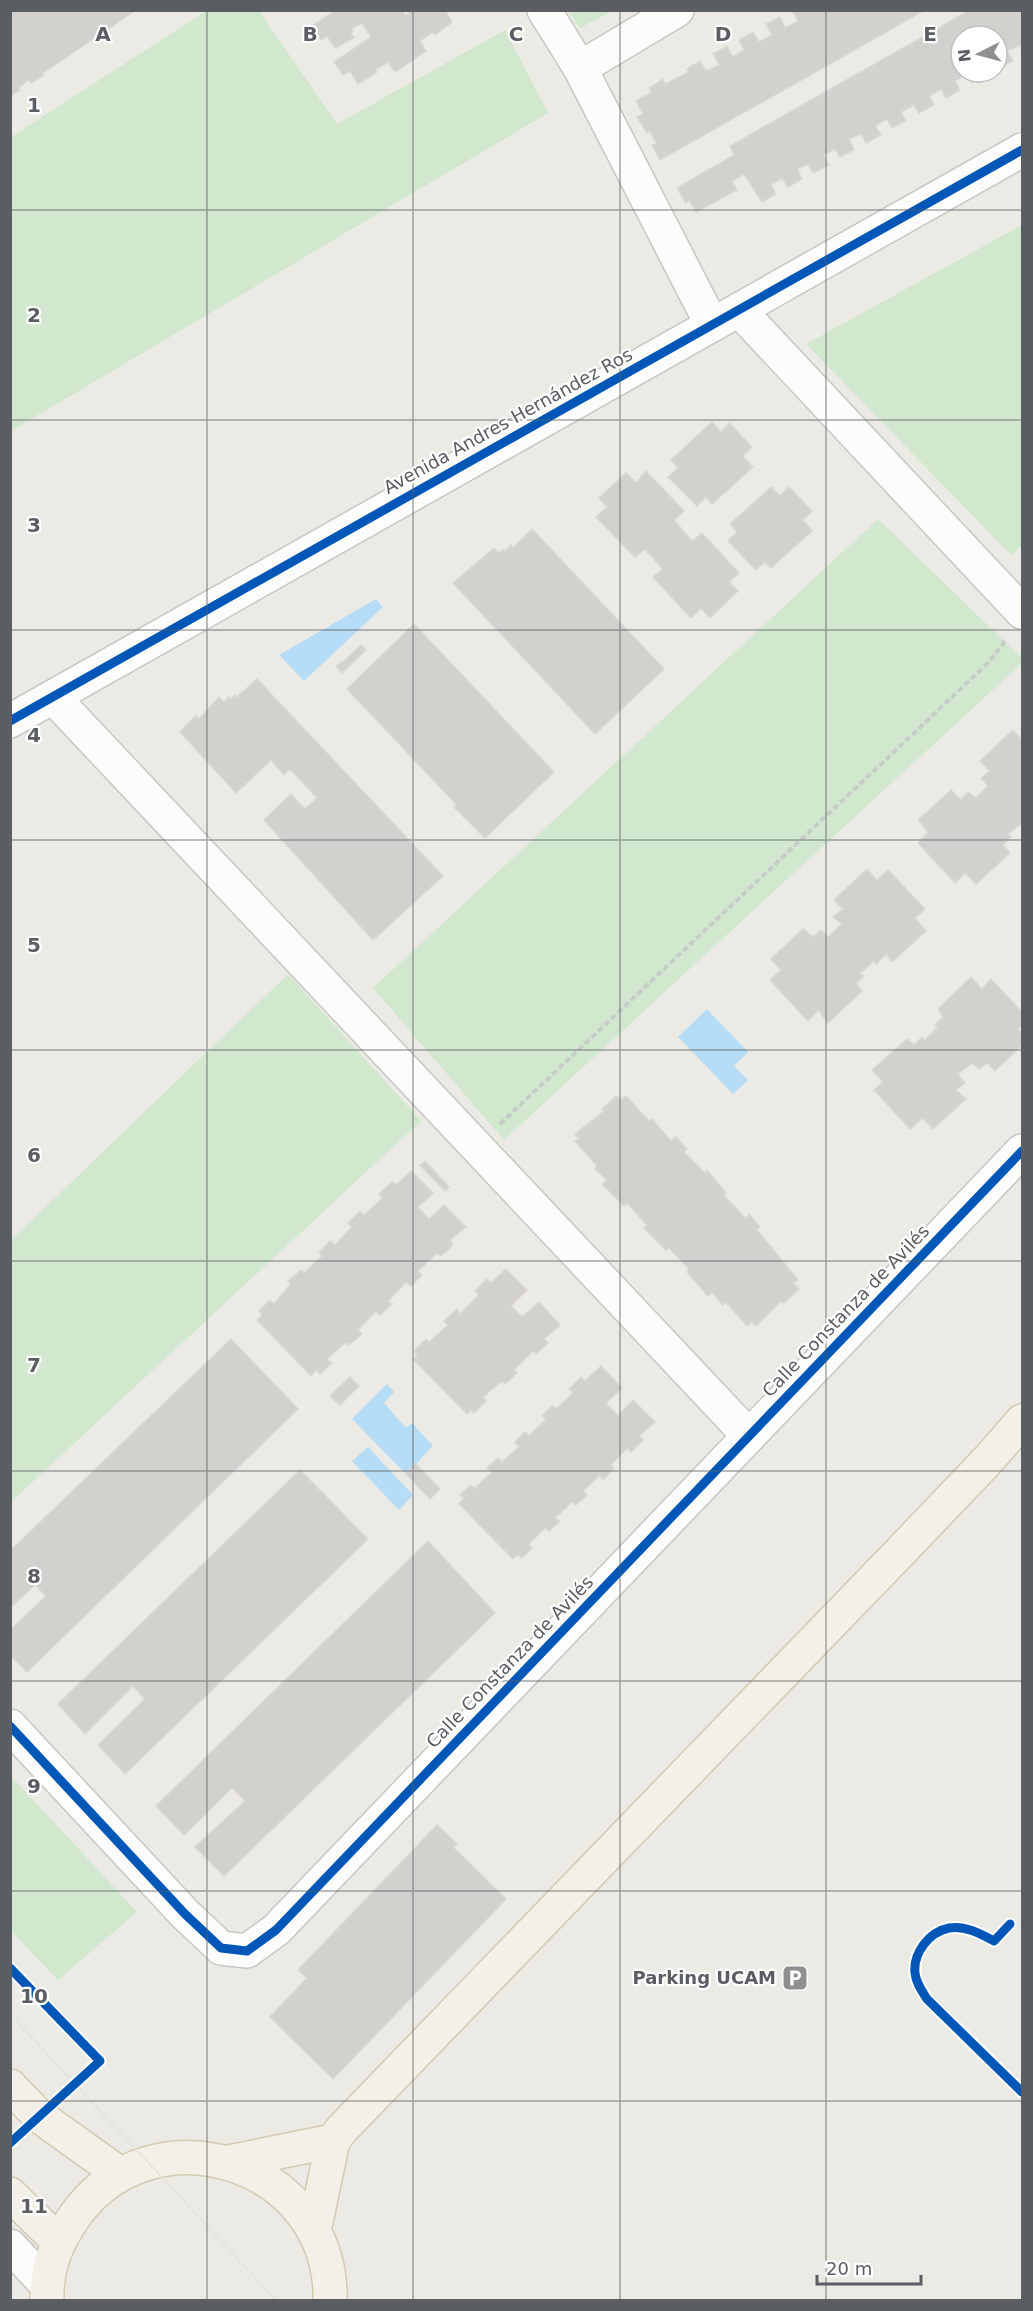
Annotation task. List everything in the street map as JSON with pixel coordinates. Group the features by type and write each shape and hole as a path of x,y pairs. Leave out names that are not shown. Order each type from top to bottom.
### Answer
{"main road":[{"path":"314,2231 333,2141 342,2129 940,1510 1023,1420"},
{"path":"10,2086 39,2116 120,2174"},
{"path":"229,2162 333,2141"},
{"path":"47,2292 50,2262 58,2241 84,2202 120,2174 147,2163 175,2157 202,2157 229,2162 264,2177 292,2201 314,2231 330,2279 330,2301"},
{"path":"10,2194 58,2241"}],"street":[{"path":"544,10 726,318 1016,623"},
{"path":"580,68 678,10"},
{"name":"Avenida Andres Hernández Ros","path":"10,721 1023,150"},
{"path":"52,697 749,1436"},
{"name":"Calle Constanza de Avilés","path":"10,1726 184,1914 221,1948 247,1951 276,1930 1023,1151"},
{"path":"10,2246 47,2292"}],"path":[{"path":"476,1146 988,663 1016,623"}],"green space":[{"path":"206,11 259,11 337,124 505,30 548,113 11,431 11,137"},
{"path":"569,11 613,11 580,28"},
{"path":"1022,225 1022,545 1011,555 806,344"},
{"path":"878,519 1022,658 1022,663 504,1140 373,988"},
{"path":"288,974 421,1121 11,1502 11,1240"},
{"path":"11,1776 137,1912 58,1980 11,1931"}],"water":[{"path":"376,599 383,607 304,681 279,655"},
{"path":"707,1009 748,1052 734,1066 748,1080 733,1094 678,1037"},
{"path":"387,1384 394,1392 384,1403 406,1428 412,1423 433,1446 406,1474 352,1419"},
{"path":"368,1447 413,1495 399,1510 352,1461"}],"building":[{"path":"10,10 136,10 43,73 44,75 31,83 29,80 19,87 20,90 10,96"},
{"path":"336,10 402,10 405,16 413,10 445,10 452,22 435,35 433,32 420,41 426,51 395,72 388,62 358,84 350,71 343,75 334,62 371,37 362,23 351,29 354,38 335,48 327,36 321,40 312,26"},
{"path":"810,10 812,13 817,10 925,10 660,160 652,145 657,144 650,131 647,133 637,117 643,114 636,101 652,92 649,88 663,79 665,84 689,72 687,69 700,61 706,71 720,65 713,54 727,46 733,57 744,50 739,40 753,32 759,42 772,35 766,24 780,17 785,28 798,21 792,11"},
{"path":"970,10 1022,10 1022,51 1020,45 1009,50 1009,24 949,24 949,84 957,84 960,90 946,98 941,89 929,96 934,105 919,113 914,105 901,112 906,121 892,128 887,119 875,126 881,135 866,143 861,134 849,139 854,150 840,157 835,149 823,155 829,165 813,173 808,164 797,169 802,179 788,187 782,178 771,185 776,194 762,202 744,174 732,181 737,190 696,212 689,200 686,203 677,188 734,155 730,146"},
{"path":"712,422 721,432 729,423 752,447 743,456 753,467 712,504 706,497 697,506 668,477 678,468 671,460"},
{"path":"646,471 684,511 674,520 692,541 702,533 739,573 729,582 738,591 710,618 701,608 691,618 653,577 663,569 645,549 635,557 596,517 607,507 599,498 626,473 636,483"},
{"path":"771,487 780,496 789,487 812,511 803,520 812,531 771,568 765,562 756,570 728,541 737,532 730,524"},
{"path":"532,529 664,669 595,734 453,583 494,548 499,553 511,545 513,548"},
{"path":"414,624 554,772 485,838 454,807 457,805 347,689"},
{"path":"361,645 366,650 342,673 336,666"},
{"path":"257,679 443,876 373,940 264,820 291,794 305,809 317,798 290,769 284,775 271,760 236,793 180,732 196,715 199,719 219,697 224,702 229,697 231,699 235,695 237,697"},
{"path":"1013,730 1022,740 1022,823 1008,834 1011,837 1003,845 1010,853 976,884 965,873 955,883 918,843 928,832 918,820 951,790 961,800 968,792 976,798 988,786 981,778 990,771 980,761"},
{"path":"867,869 877,880 888,870 925,909 915,918 926,931 892,962 886,954 876,964 874,961 860,973 864,976 856,983 862,991 828,1023 818,1010 808,1021 770,980 781,970 771,959 803,929 813,937 821,930 828,937 842,924 833,917 843,909 834,900"},
{"path":"971,977 982,989 991,979 1022,1012 1022,1025 1018,1029 1022,1034 1022,1045 995,1071 987,1063 979,1069 972,1063 958,1074 965,1083 956,1090 966,1099 933,1129 923,1118 910,1129 874,1090 883,1082 872,1070 907,1039 914,1045 922,1037 925,1040 938,1027 935,1025 943,1017 938,1009"},
{"path":"616,1096 621,1100 626,1096 649,1121 652,1119 671,1141 676,1137 687,1149 684,1152 705,1173 707,1170 726,1193 724,1195 746,1219 749,1214 760,1227 757,1230 798,1280 793,1283 799,1289 784,1303 781,1301 756,1326 752,1322 747,1326 726,1302 723,1305 712,1292 708,1296 687,1272 689,1269 669,1248 666,1250 644,1228 647,1225 627,1203 624,1206 602,1184 607,1180 595,1169 597,1166 575,1141 579,1138 575,1134 604,1111 602,1109"},
{"path":"425,1161 449,1187 445,1191 420,1165"},
{"path":"411,1171 433,1193 418,1207 429,1219 444,1205 466,1227 450,1240 453,1245 441,1256 437,1253 418,1271 422,1275 411,1286 406,1282 388,1301 392,1304 380,1315 376,1311 358,1330 362,1334 349,1345 346,1342 327,1359 332,1363 320,1374 316,1370 311,1376 257,1320 262,1315 259,1311 270,1300 274,1304 291,1284 288,1281 301,1270 304,1273 322,1256 319,1253 330,1241 335,1245 352,1227 348,1223 360,1211 364,1215 383,1198 379,1194 392,1182 396,1185"},
{"path":"506,1269 527,1290 511,1306 522,1317 539,1302 560,1325 544,1339 548,1343 536,1354 533,1351 514,1370 517,1373 505,1384 502,1381 483,1397 486,1401 474,1413 471,1410 467,1414 413,1359 418,1355 414,1351 426,1339 429,1342 448,1325 444,1321 457,1309 460,1314 479,1295 475,1291 487,1279 491,1283"},
{"path":"231,1339 298,1409 27,1672 10,1655 10,1630 46,1596 35,1585 10,1608 10,1551"},
{"path":"601,1366 622,1388 606,1403 618,1416 633,1400 655,1422 639,1436 643,1440 631,1452 627,1448 611,1465 614,1468 603,1480 600,1475 583,1491 587,1495 576,1505 572,1502 555,1518 560,1521 549,1531 545,1528 528,1545 532,1548 522,1558 517,1554 513,1559 459,1504 464,1498 460,1495 471,1485 474,1489 492,1472 487,1468 498,1458 502,1462 519,1447 515,1442 525,1432 529,1436 546,1419 542,1416 552,1406 556,1409 573,1393 569,1389 581,1377 585,1381"},
{"path":"350,1377 359,1386 340,1405 330,1396"},
{"path":"415,1463 440,1489 430,1499 406,1474"},
{"path":"300,1470 368,1539 125,1774 98,1745 145,1699 133,1686 85,1734 58,1704"},
{"path":"428,1541 495,1613 224,1876 195,1847 245,1801 232,1788 184,1835 156,1806"},
{"path":"437,1825 457,1844 453,1847 506,1899 333,2079 270,2017 307,1978 298,1970"}],"tram line":[{"path":"10,2014 276,2300"}],"cycle path":[{"path":"10,721 1022,150"},
{"path":"10,1726 185,1914 221,1948 247,1951 276,1930 1022,1151"},
{"path":"1010,1924 994,1941 967,1929 955,1927 942,1930 924,1944 917,1958 915,1973 918,1984 927,1999 1022,2092"},
{"path":"10,1968 100,2061 10,2143"}],"place":[{"name":"Parking UCAM","path":"795,1978"}]}
